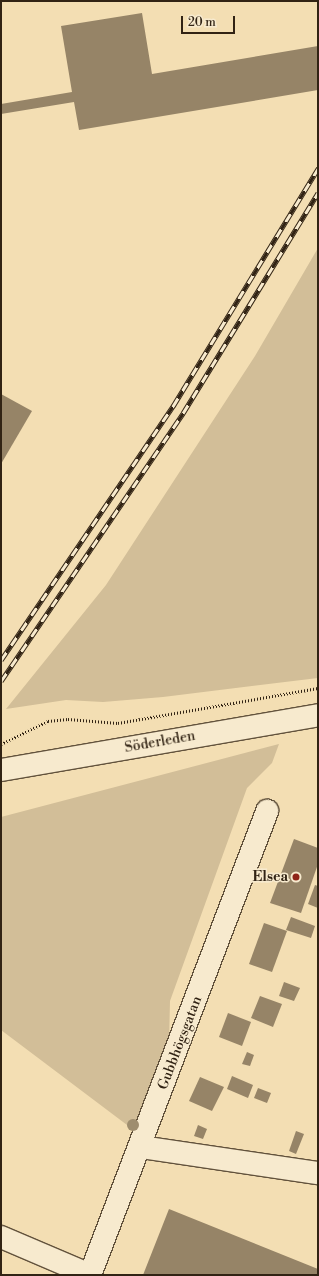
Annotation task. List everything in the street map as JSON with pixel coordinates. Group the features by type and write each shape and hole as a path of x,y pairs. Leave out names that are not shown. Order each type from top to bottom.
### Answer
{"street":[{"name":"Söderleden","path":"1,770 318,715"},
{"name":"Gubbhögsgatan","path":"90,1275 96,1239 133,1168 267,811"},
{"path":"133,1168 318,1173"},
{"path":"1,1237 90,1275"}],"path":[{"path":"1,744 48,721 68,719 118,723 318,688"}],"shaded area":[{"path":"318,248 318,678 163,697 103,702 66,700 6,709 106,585 255,356"},
{"path":"279,744 272,763 247,788 170,1001 169,1045 135,1131 1,1030 1,817"}],"building":[{"path":"142,13 152,74 318,46 318,90 79,130 74,102 1,114 1,104 72,92 61,26"},
{"path":"1,394 32,411 1,464"},
{"name":"Elsea","path":"294,839 318,848 318,864 301,913 270,903"},
{"path":"315,885 318,886 318,908 308,904"},
{"path":"291,917 315,926 311,938 286,930"},
{"path":"264,923 287,931 272,972 249,964"},
{"path":"284,982 300,988 294,1001 279,996"},
{"path":"260,996 282,1004 273,1027 251,1018"},
{"path":"228,1013 251,1022 242,1046 219,1037"},
{"path":"247,1052 254,1055 250,1066 242,1064"},
{"path":"232,1076 253,1085 248,1098 227,1089"},
{"path":"200,1077 224,1087 212,1111 189,1101"},
{"path":"258,1088 271,1093 267,1103 254,1098"},
{"path":"198,1125 207,1129 203,1139 194,1136"},
{"path":"296,1131 304,1134 296,1154 289,1151"},
{"path":"169,1209 318,1269 317,1275 143,1275"}],"railway":[{"path":"1,660 173,406 318,168"},
{"path":"1,681 183,413 318,193"}],"place":[{"name":"Elsea","path":"296,877"}]}
